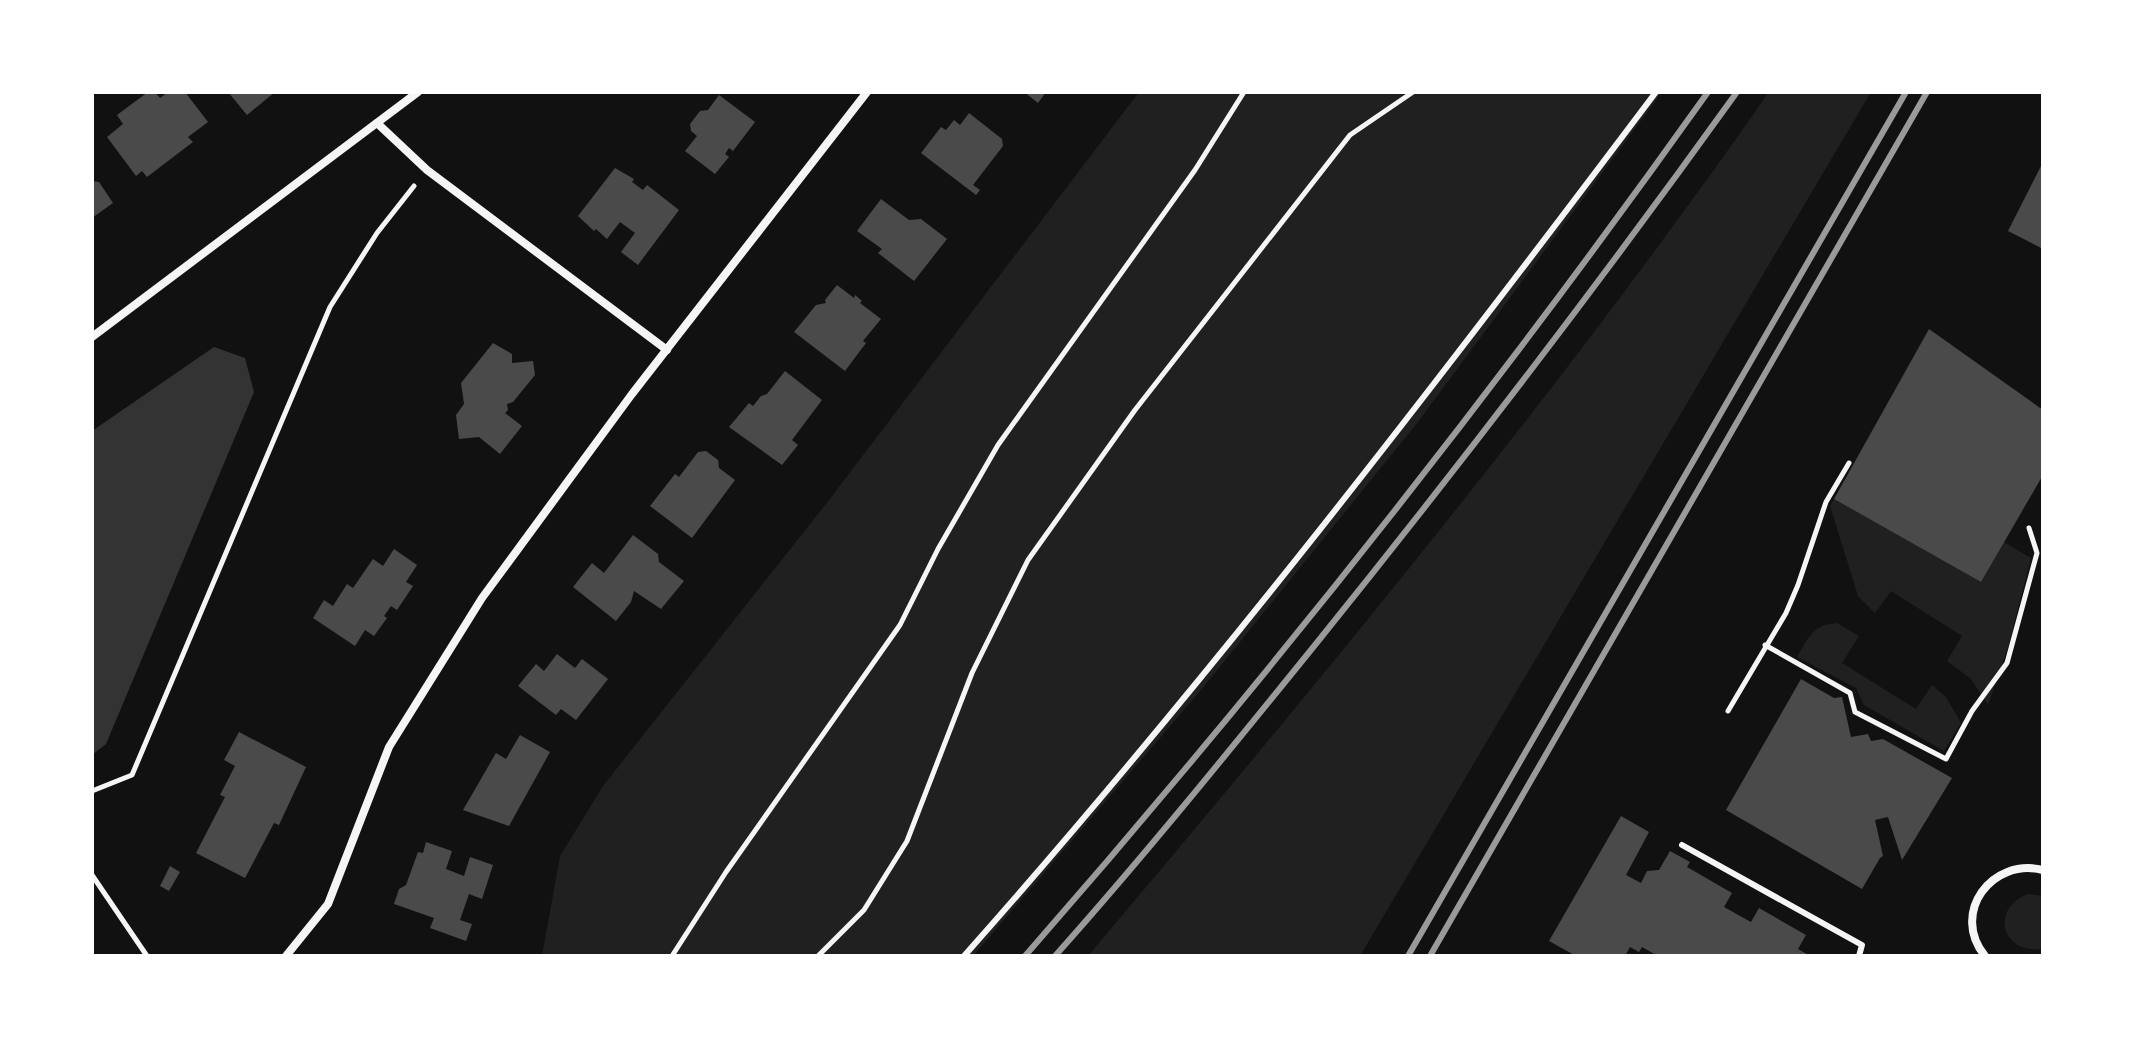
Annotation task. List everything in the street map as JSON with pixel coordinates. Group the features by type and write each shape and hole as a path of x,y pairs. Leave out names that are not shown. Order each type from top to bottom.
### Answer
{"street":[{"path":"92,337 418,92"},
{"path":"286,956 328,904 389,747 474,610 667,350 867,92"},
{"path":"377,123 427,170 667,350"},
{"path":"1985,956 1974,935 1972,918 1984,888 1996,876 2013,869 2032,867 2043,870"}],"lane":[{"path":"964,956 1055,853 1316,535 1656,92"},
{"path":"1682,845 1862,945 1859,956"}],"path":[{"path":"672,956 726,872 900,625 938,549 998,445 1195,170 1244,92"},
{"path":"818,956 864,910 907,841 972,673 1028,560 1135,410 1350,135 1413,92"},
{"path":"92,791 132,775 330,307 377,233 427,170"},
{"path":"1728,711 1786,613 1826,502 1849,463"},
{"path":"1765,645 1850,693 1855,712 1946,759 1972,711 2007,663 2037,553 2029,528"},
{"path":"92,875 147,956"}],"shaded area":[{"path":"1139,92 1662,92 1418,422 1201,690 973,956 542,956 560,856 603,786 829,500"},
{"path":"1769,92 1871,92 1360,956 1088,956 1438,532 1607,315"},
{"path":"214,347 245,358 254,392 106,744 92,755 92,431"},
{"path":"1834,499 1981,582 2004,542 2031,558 2008,647 1988,705 1971,679 1947,661 1962,636 1891,591 1875,613 1858,596 1830,506"},
{"path":"1837,623 1859,636 1842,663 1916,709 1932,685 1946,697 1961,723 1944,751 1864,705 1856,688 1797,657 1817,629"},
{"path":"2028,894 2043,896 2041,949 2027,949 2017,944 2005,929 2008,909"}],"building":[{"path":"148,92 155,92 160,98 168,92 185,92 208,122 188,137 193,142 147,177 142,171 136,176 107,137 123,124 117,115"},
{"path":"228,92 275,92 247,115"},
{"path":"1024,92 1046,92 1038,103"},
{"path":"719,95 755,122 733,151 729,148 725,154 729,157 715,174 685,151 697,136 691,131 690,124 700,111 708,110"},
{"path":"969,113 1002,139 1003,146 973,185 980,190 976,195 921,153 941,127 946,130 954,120 960,125"},
{"path":"2043,162 2043,249 2008,231"},
{"path":"615,168 634,179 632,182 643,190 647,185 679,210 638,265 621,252 635,233 620,222 607,239 578,216"},
{"path":"92,181 99,182 113,203 92,218"},
{"path":"881,199 909,220 921,219 947,239 914,281 878,253 882,249 857,231"},
{"path":"837,285 854,298 855,295 862,301 860,303 881,319 845,371 794,332 816,305 826,303 825,300"},
{"path":"1929,329 2043,410 2043,475 1981,582 1834,499"},
{"path":"493,343 512,354 512,363 533,361 535,375 513,402 507,404 505,413 522,426 500,454 479,437 459,439 456,415 464,404 461,383"},
{"path":"785,371 822,400 792,440 798,445 782,465 729,427 749,403 753,406 767,394"},
{"path":"706,451 718,460 719,468 735,480 692,538 650,506 675,474 679,477 698,452"},
{"path":"633,535 658,554 659,562 684,581 661,609 634,591 631,602 616,621 573,587 592,563 604,573"},
{"path":"394,549 417,565 406,582 413,586 397,610 391,606 384,616 387,618 374,636 365,630 355,646 313,618 324,600 333,606 347,584 353,588 373,559 383,566"},
{"path":"557,654 575,668 582,659 608,679 576,720 561,709 556,715 518,686 536,664 544,671"},
{"path":"1801,679 1834,698 1842,697 1851,737 1868,734 1871,741 1883,739 1952,778 1902,860 1888,817 1875,820 1883,856 1862,889 1726,810"},
{"path":"239,732 306,767 279,825 274,823 245,878 196,853 225,797 220,795 235,766 224,760"},
{"path":"520,735 550,752 509,826 463,810 496,753 506,759"},
{"path":"1621,816 1649,832 1626,875 1641,883 1647,871 1659,870 1670,851 1690,862 1687,867 1732,893 1724,907 1751,922 1759,908 1806,935 1798,949 1810,956 1658,956 1642,947 1639,952 1630,947 1625,956 1576,956 1549,941"},
{"path":"426,842 452,851 446,869 464,876 470,857 493,865 482,899 469,894 460,920 472,924 466,941 430,928 434,918 394,904 399,889 406,885 418,852 423,853"},
{"path":"170,866 180,872 169,891 160,886"}],"railway":[{"path":"1025,956 1204,747 1377,533 1545,314 1708,92"},
{"path":"1055,956 1219,763 1424,509 1583,302 1737,92"},
{"path":"1408,956 1906,92"},
{"path":"1430,956 1927,92"}]}
